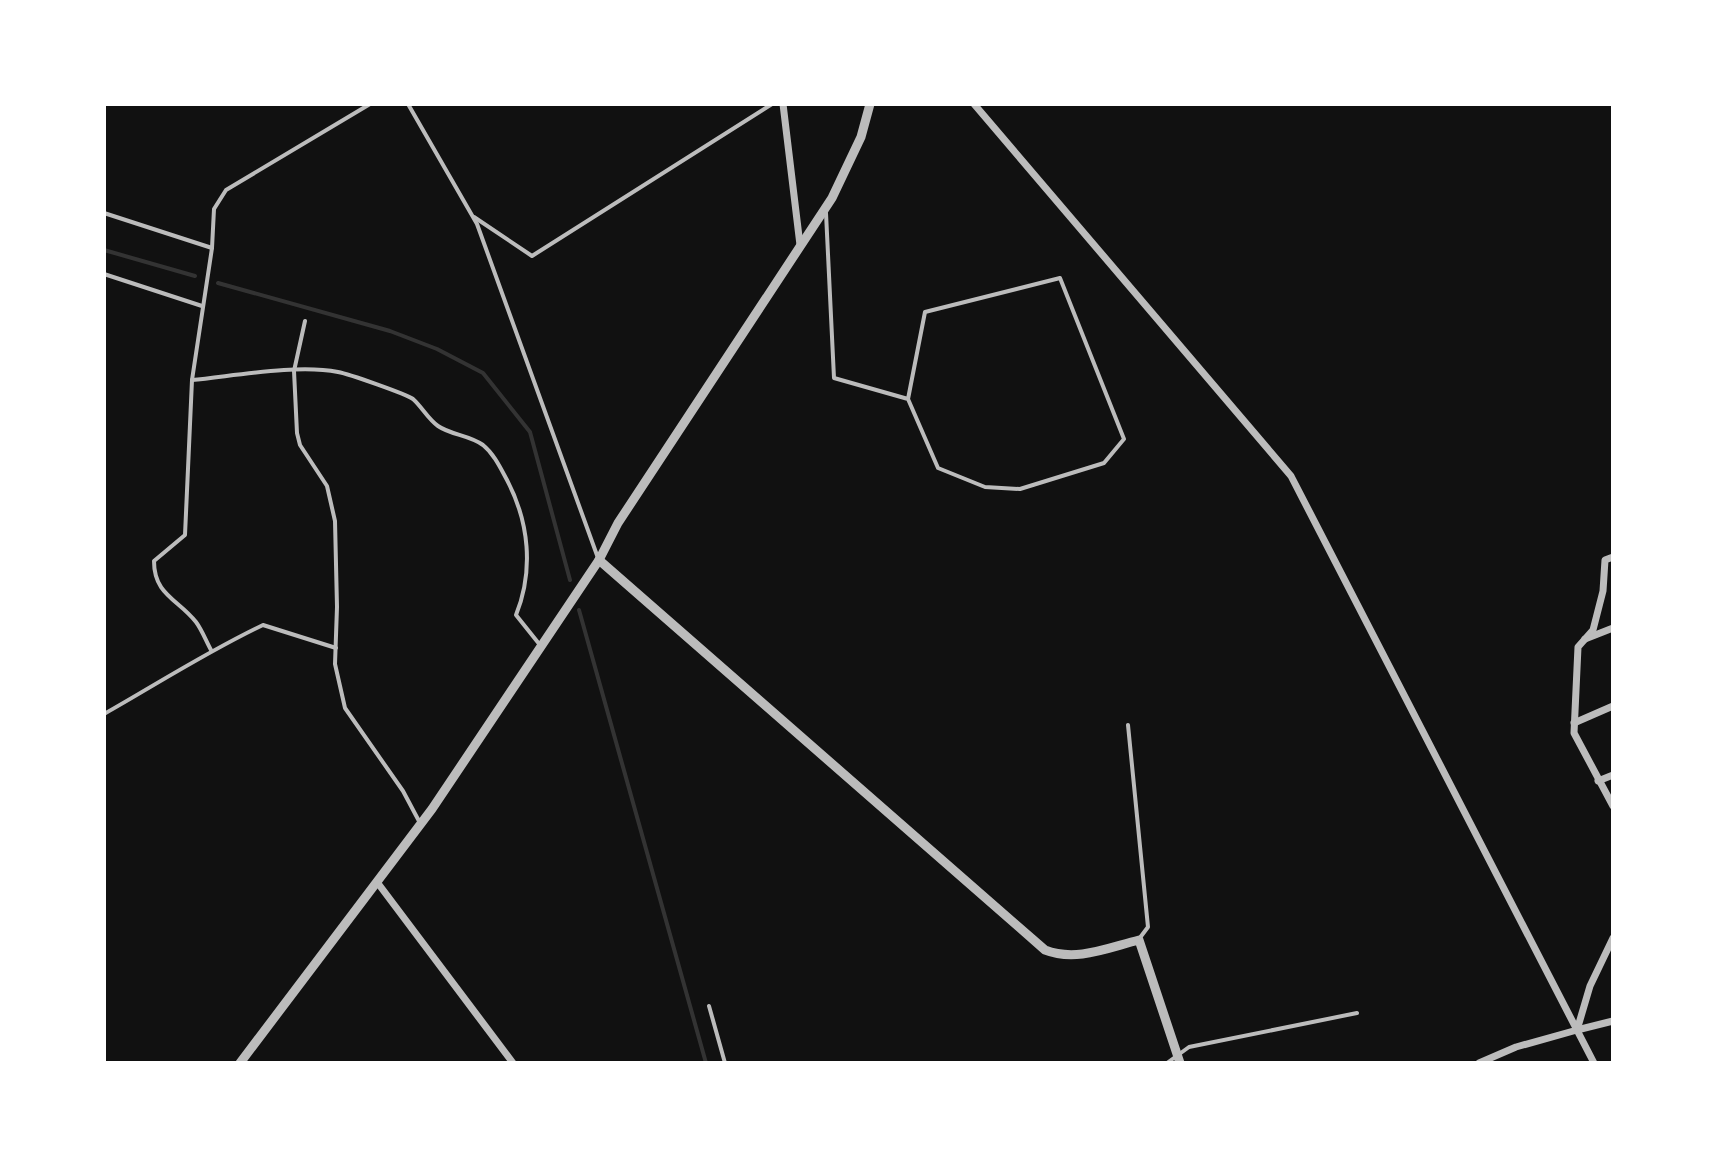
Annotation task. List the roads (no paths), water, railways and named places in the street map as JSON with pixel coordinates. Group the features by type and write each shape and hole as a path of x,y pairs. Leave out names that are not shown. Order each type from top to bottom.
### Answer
{"street":[{"path":"783,104 801,246"},
{"path":"240,1063 421,825 599,560 618,523 825,207 861,137 870,104"},
{"path":"974,104 1291,476 1594,1063"},
{"path":"1609,558 1593,630 1578,647 1574,733 1613,806"},
{"path":"599,560 1045,950 1059,956 1078,956 1139,940 1179,1059"},
{"path":"1584,640 1613,628"},
{"path":"1574,723 1613,706"},
{"path":"1598,781 1613,775"},
{"path":"377,882 513,1063"},
{"path":"1577,1030 1590,986 1613,938"},
{"path":"1479,1063 1516,1047 1613,1021"}],"lane":[{"path":"211,650 196,621 168,596 154,578 154,561 185,535 192,380 212,248 214,209 226,190 370,104"},
{"path":"408,104 472,216 599,560"},
{"path":"472,216 532,256 772,104"},
{"path":"825,207 834,378 908,399"},
{"path":"104,213 212,248"},
{"path":"104,274 202,306"},
{"path":"1060,278 1124,439 1104,463 1020,489 985,487 938,468 908,399 925,312 1060,278"},
{"path":"305,321 294,371 297,433 300,445 327,486 335,521 335,664 345,708 403,791 421,825"},
{"path":"192,380 294,371 336,372 411,397 437,425 468,436 497,460 519,503 525,529 527,569 525,592 516,615 540,645"},
{"path":"104,714 196,662 211,650 263,625 336,648"},
{"path":"1128,725 1148,927 1139,940"},
{"path":"709,1006 725,1063"},
{"path":"1167,1063 1179,1059 1189,1047 1357,1013"}],"waterway":[{"path":"104,250 195,276"},
{"path":"218,283 390,331 437,349 483,373 530,432 570,580"},
{"path":"579,610 706,1063"}]}
